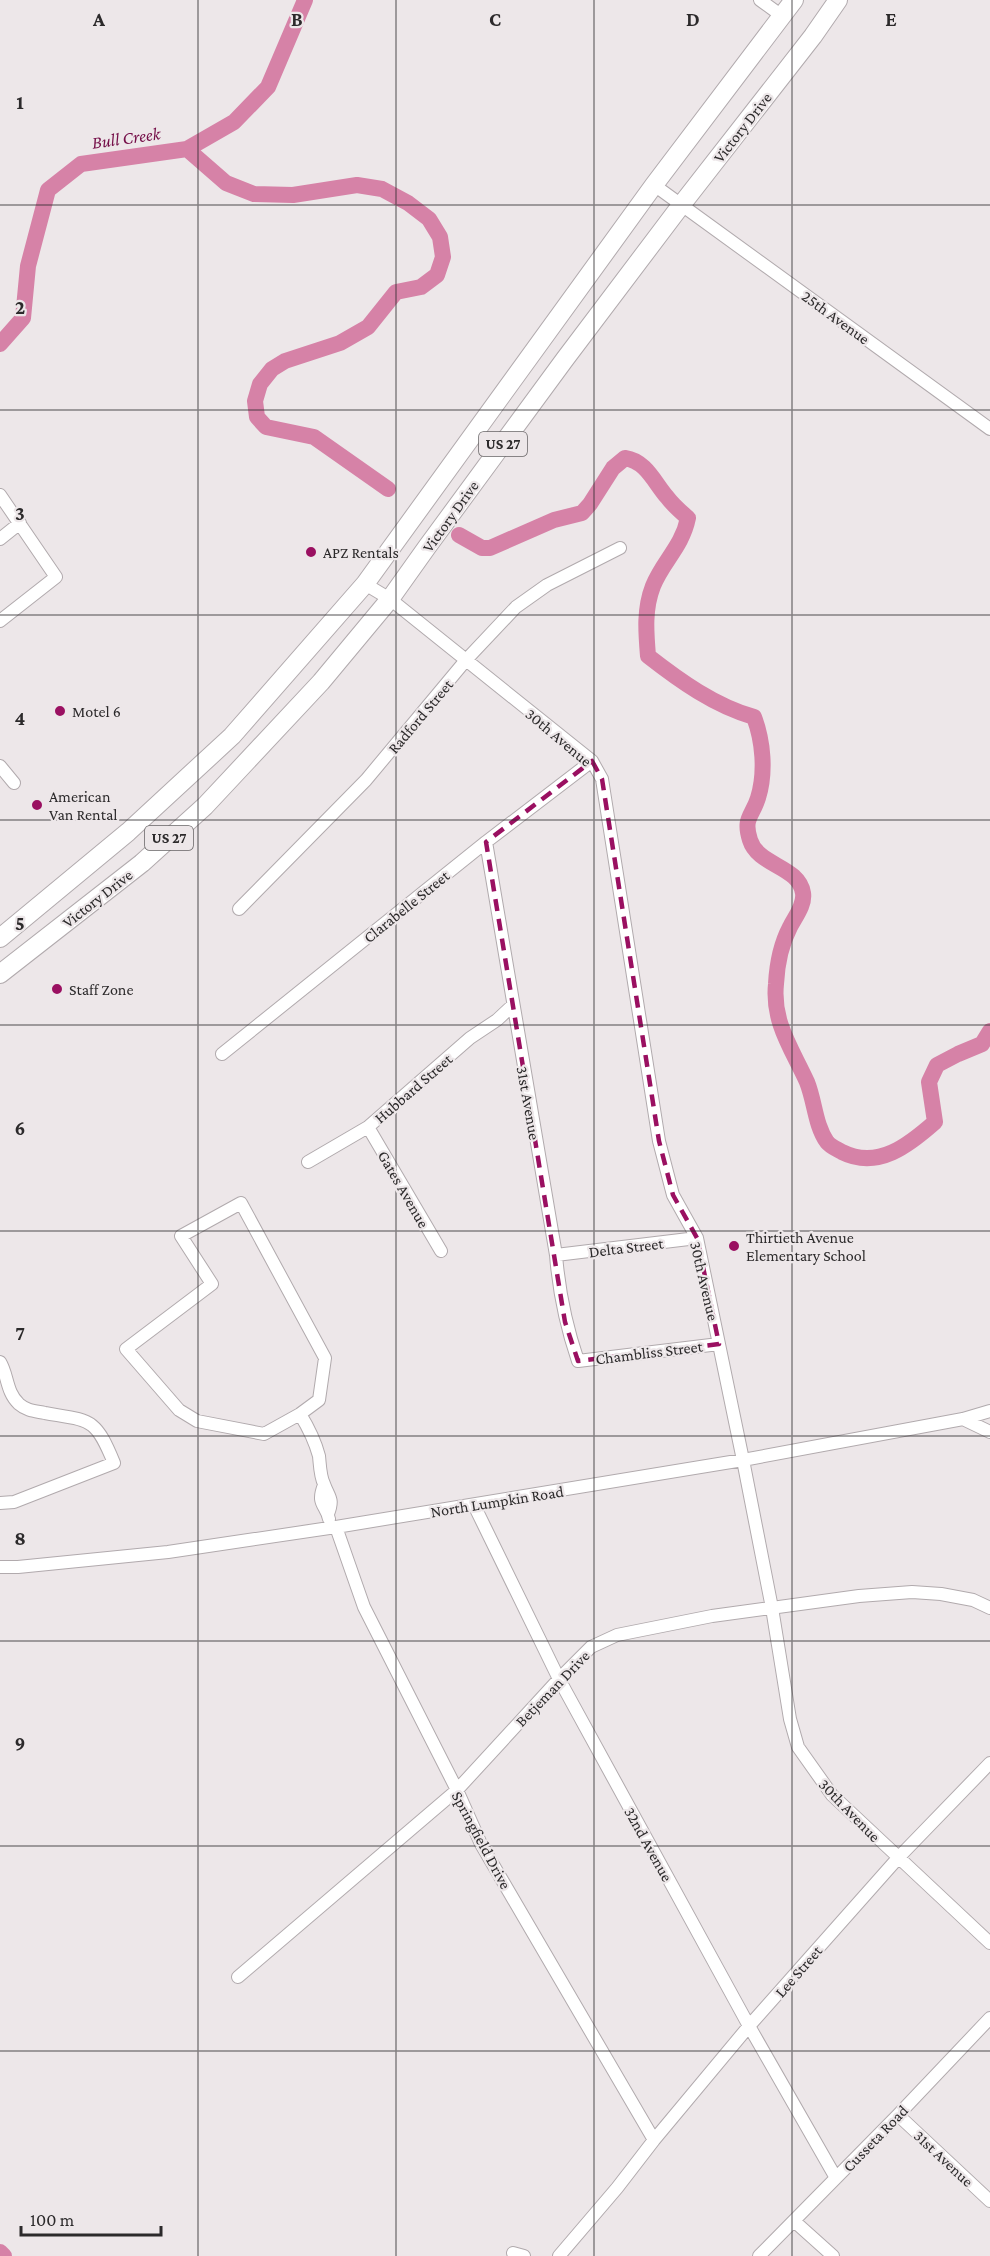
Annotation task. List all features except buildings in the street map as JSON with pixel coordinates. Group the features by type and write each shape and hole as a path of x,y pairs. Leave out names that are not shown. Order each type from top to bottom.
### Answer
{"highway":[{"name":"Victory Drive","path":"0,938 128,832 232,736 365,584 654,185 794,0"},
{"name":"Victory Drive","path":"0,974 142,863 205,806 321,682 390,600 681,204 813,36 838,0"}],"street":[{"path":"760,0 782,16"},
{"name":"25th Avenue","path":"654,185 990,429"},
{"path":"0,495 56,577 0,621"},
{"path":"0,539 20,524"},
{"name":"Radford Street","path":"239,909 366,780 466,660 516,607 547,585 620,548"},
{"name":"30th Avenue","path":"365,584 390,600 592,760 602,779 659,1141 673,1195 697,1238 772,1608 789,1719 798,1747 832,1795 990,1943"},
{"name":"Clarabelle Street","path":"222,1054 592,760"},
{"path":"0,765 14,783"},
{"name":"31st Avenue","path":"486,842 556,1255 559,1292 565,1322 578,1361"},
{"name":"Hubbard Street","path":"308,1162 368,1126 470,1038 497,1020 512,1006"},
{"name":"Gates Avenue","path":"368,1126 441,1251"},
{"path":"241,1203 326,1358 319,1400 300,1414 264,1434 197,1421 179,1410 126,1349 212,1284 181,1236 241,1203"},
{"name":"Delta Street","path":"556,1255 697,1238"},
{"name":"Chambliss Street","path":"578,1361 719,1344"},
{"path":"0,1362 9,1389 17,1402 27,1410 84,1420 103,1436 114,1463 14,1502 0,1503"},
{"name":"North Lumpkin Road","path":"0,1568 168,1552 333,1528 743,1460 963,1419 990,1411"},
{"name":"Springfield Drive","path":"300,1414 308,1426 318,1453 324,1485 330,1493 332,1505 328,1514 364,1607 457,1790 481,1844 654,2140"},
{"path":"963,1419 990,1432"},
{"name":"32nd Avenue","path":"474,1504 559,1679 749,2026 836,2178"},
{"name":"Betjeman Drive","path":"238,1977 457,1790 591,1647 617,1635 712,1616 859,1596 912,1592 941,1594 973,1600 990,1608"},
{"name":"Lee Street","path":"559,2256 749,2026 898,1858 990,1763"},
{"name":"Cusseta Road","path":"759,2256 990,2018"},
{"name":"31st Avenue","path":"898,2115 990,2201"},
{"path":"794,2221 834,2256"}],"highlighted area":[{"path":"592,761 602,779 659,1141 673,1195 697,1238 719,1344 578,1361 565,1322 486,842"}],"waterway":[{"name":"Bull Creek","path":"0,344 23,318 28,266 48,190 81,164 187,149 234,122 268,87 305,0"},
{"path":"187,149 226,183 254,194 293,195 357,185 382,189 408,203 429,219 440,237 443,257 437,275 421,287 396,292 368,327 340,343 285,361 272,369 260,384 255,401 257,417 266,427 314,437 388,489"},
{"path":"459,535 482,548 490,548 554,520 582,513 613,468 625,458 639,463 672,503 688,518 677,546 657,577 650,595 646,621 648,656 712,699 754,717 760,736 763,767 758,798 748,822 748,833 754,849 794,877 803,893 801,906 784,940 780,955 776,984 777,1011 784,1035 810,1090 820,1128 832,1147 855,1157 868,1158 892,1152 915,1139 935,1122 929,1082 937,1065 982,1044 990,1031"},
{"name":"Bull Creek","path":"0,2252 4,2256"}],"place":[{"name":"APZ Rentals","path":"311,552"},
{"name":"Motel 6","path":"60,711"},
{"name":"American Van Rental","path":"37,805"},
{"name":"Staff Zone","path":"57,989"},
{"name":"Thirtieth Avenue Elementary School","path":"734,1246"}]}
